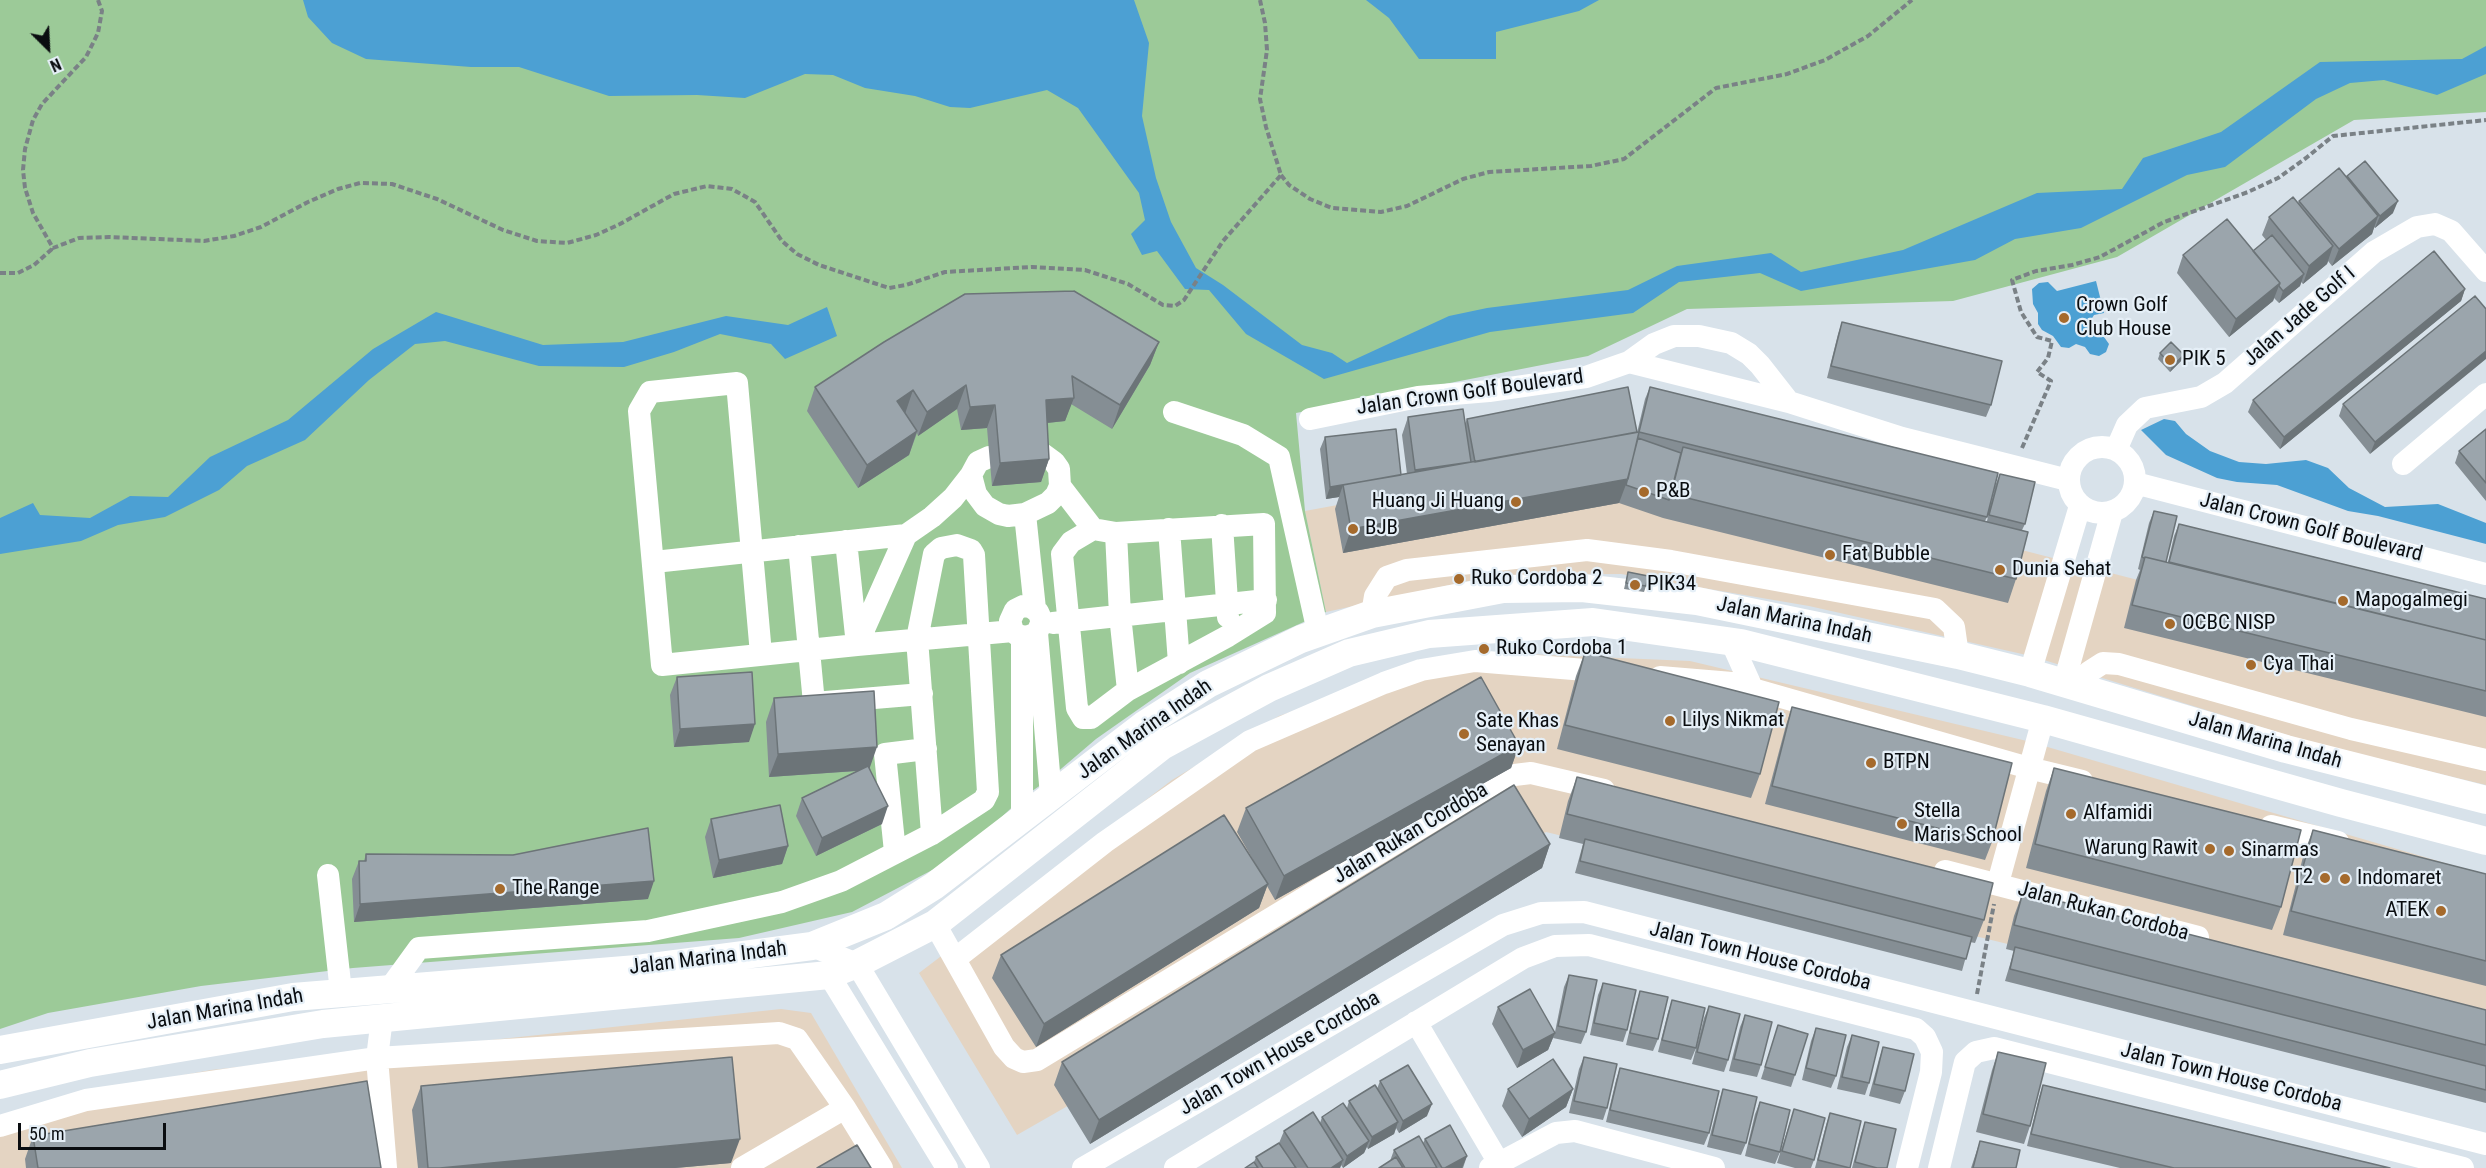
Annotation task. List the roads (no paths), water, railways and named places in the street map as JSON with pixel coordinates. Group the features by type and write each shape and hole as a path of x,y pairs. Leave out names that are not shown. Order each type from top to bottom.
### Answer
{"main road":[{"name":"Jalan Marina Indah","path":"0,1050 292,997 637,969 812,946 896,910 934,886 1144,725 1208,684 1318,632 1371,614 1503,589 1582,588 1697,600 1958,655 2030,673 2286,749 2486,800"},
{"name":"Jalan Marina Indah","path":"0,1085 90,1063 323,1024 829,975 857,964 935,924 1162,746 1269,688 1349,653 1429,634 1593,622 1731,641 2043,719 2341,803 2486,841"}],"street":[{"name":"Jalan Jade Golf I","path":"2116,450 2127,425 2145,408 2201,397 2225,383 2374,252 2417,227 2435,224 2451,231 2486,271"},
{"name":"Jalan Crown Golf Boulevard","path":"1310,419 1418,397 1489,391 1586,377 1629,362 1654,344 1674,336 1699,336 1731,343 1760,365 1789,402"},
{"path":"1629,362 1789,402 1902,438 2068,480"},
{"path":"761,654 737,383 650,392 639,411 662,665 917,639 980,635 1029,624 1266,600"},
{"path":"2403,464 2486,393"},
{"path":"1174,412 1243,435 1279,457 1318,632"},
{"path":"2103,447 2116,450 2128,459 2134,473 2135,483 2126,503 2112,512 2095,513 2080,506 2071,494 2068,480 2071,467 2078,456 2103,447"},
{"path":"972,475 974,488 981,501 991,510 1016,515 1048,503 1056,495 1060,486 1059,469 1054,462 1039,451"},
{"path":"654,562 906,535 932,517 953,498 972,475 978,462 989,458"},
{"name":"Jalan Crown Golf Boulevard","path":"2135,483 2486,574"},
{"path":"1060,486 1093,529"},
{"path":"2030,673 2080,506"},
{"path":"2071,685 2112,512"},
{"path":"1016,515 1051,796"},
{"path":"1256,523 1266,526 1266,600 1263,615 1128,690 1091,718 1083,718 1077,708 1062,554 1071,542 1093,529 1116,533 1256,523"},
{"path":"1222,525 1228,636"},
{"path":"1169,529 1179,663"},
{"path":"1116,533 1120,615 1128,690"},
{"path":"856,645 906,535"},
{"path":"846,542 856,645"},
{"path":"390,988 419,948 659,929 782,902 842,881 932,834 984,800 988,792 974,555 971,550 957,545 941,548 934,554 917,639 932,834"},
{"path":"799,546 814,703 922,694"},
{"path":"1371,614 1376,596 1387,577 1396,573 1587,550 1671,561 1935,609 1954,627 1958,655"},
{"path":"1022,818 1029,624"},
{"path":"1421,670 1429,634"},
{"path":"1731,641 1754,690"},
{"path":"955,959 1105,842 1250,741 1384,683 1421,670 1476,661 1732,683 2029,768 2098,785"},
{"path":"2071,685 2103,663 2119,664 2351,729 2486,760"},
{"name":"Jalan Rukan Cordoba","path":"1998,883 2043,719"},
{"path":"896,852 885,754 926,749"},
{"name":"Jalan Rukan Cordoba","path":"935,924 1004,1047 1014,1058 1023,1062 1037,1060 1506,776 1531,773 1624,795"},
{"path":"2249,821 2353,846"},
{"name":"Jalan Rukan Cordoba","path":"1928,867 1998,883 2214,942"},
{"path":"328,875 341,992"},
{"name":"Jalan Town House Cordoba","path":"1083,1168 1503,926 1541,913 1584,912 2486,1144"},
{"path":"1175,1168 1523,958 1555,946 1589,945 1916,1029 1925,1037 1932,1052 1931,1072 1907,1168"},
{"path":"812,946 857,964 979,1168"},
{"path":"829,975 947,1168"},
{"path":"382,1018 377,1058 386,1168"},
{"path":"1416,1022 1497,1166 1556,1132 1575,1131 1714,1168"},
{"path":"0,1126 86,1100 377,1058 778,1033 797,1039 845,1108 882,1168"},
{"path":"1939,1168 1965,1062 1976,1052 1994,1048 2463,1168"},
{"path":"742,1168 845,1108"}],"water":[{"path":"303,0 1134,0 1149,43 1142,116 1156,178 1171,222 1196,268 1223,285 1302,345 1332,353 1347,363 1449,316 1487,308 1628,290 1677,266 1771,253 1801,272 1903,250 2037,193 2122,189 2143,158 2221,132 2320,62 2462,59 2486,46 2486,74 2437,95 2384,80 2350,83 2316,99 2225,167 2187,175 2081,228 2015,239 1975,260 1801,291 1760,273 1679,282 1633,313 1490,332 1324,379 1246,334 1209,290 1185,289 1157,251 1142,255 1131,234 1145,220 1139,193 1078,108 1047,90 970,108 950,107 915,96 865,88 833,75 805,74 745,98 697,95 609,96 519,67 471,67 366,59 332,43 308,17"},
{"path":"1366,0 1599,0 1579,11 1496,32 1496,59 1419,59 1389,18"},
{"name":"Crown Golf Club House","path":"2096,281 2104,313 2094,315 2087,326 2099,330 2109,344 2106,352 2099,356 2090,354 2085,347 2076,344 2069,348 2061,347 2053,336 2042,330 2038,324 2038,313 2033,304 2032,289 2039,283 2048,282 2057,291"},
{"path":"827,307 837,336 785,359 771,344 720,334 674,352 624,367 539,366 445,341 415,344 369,380 305,440 247,466 219,490 165,517 118,525 81,541 0,554 0,518 33,503 40,515 90,518 130,496 168,497 210,457 288,420 373,349 436,312 543,345 623,342 726,316 788,325"},
{"path":"2164,419 2175,421 2186,434 2210,451 2239,462 2266,464 2306,460 2328,468 2349,488 2385,507 2438,504 2486,523 2486,544 2378,516 2348,511 2277,485 2217,478 2166,455 2141,430"}],"place":[{"name":"Crown Golf Club House","path":"2064,318"},
{"name":"PIK 5","path":"2170,360"},
{"name":"P&B","path":"1644,492"},
{"name":"Huang Ji Huang","path":"1516,502"},
{"name":"BJB","path":"1353,529"},
{"name":"Fat Bubble","path":"1830,555"},
{"name":"Dunia Sehat","path":"2000,570"},
{"name":"Ruko Cordoba 2","path":"1459,579"},
{"name":"PIK34","path":"1635,585"},
{"name":"Mapogalmegi","path":"2343,601"},
{"name":"OCBC NISP","path":"2170,624"},
{"name":"Ruko Cordoba 1","path":"1484,649"},
{"name":"Cya Thai","path":"2251,665"},
{"name":"Lilys Nikmat","path":"1670,721"},
{"name":"Sate Khas Senayan","path":"1464,734"},
{"name":"BTPN","path":"1871,763"},
{"name":"Alfamidi","path":"2071,814"},
{"name":"Stella Maris School","path":"1902,824"},
{"name":"Warung Rawit","path":"2210,849"},
{"name":"Sinarmas","path":"2229,851"},
{"name":"T2","path":"2325,878"},
{"name":"Indomaret","path":"2345,879"},
{"name":"The Range","path":"500,889"},
{"name":"ATEK","path":"2441,911"}]}
